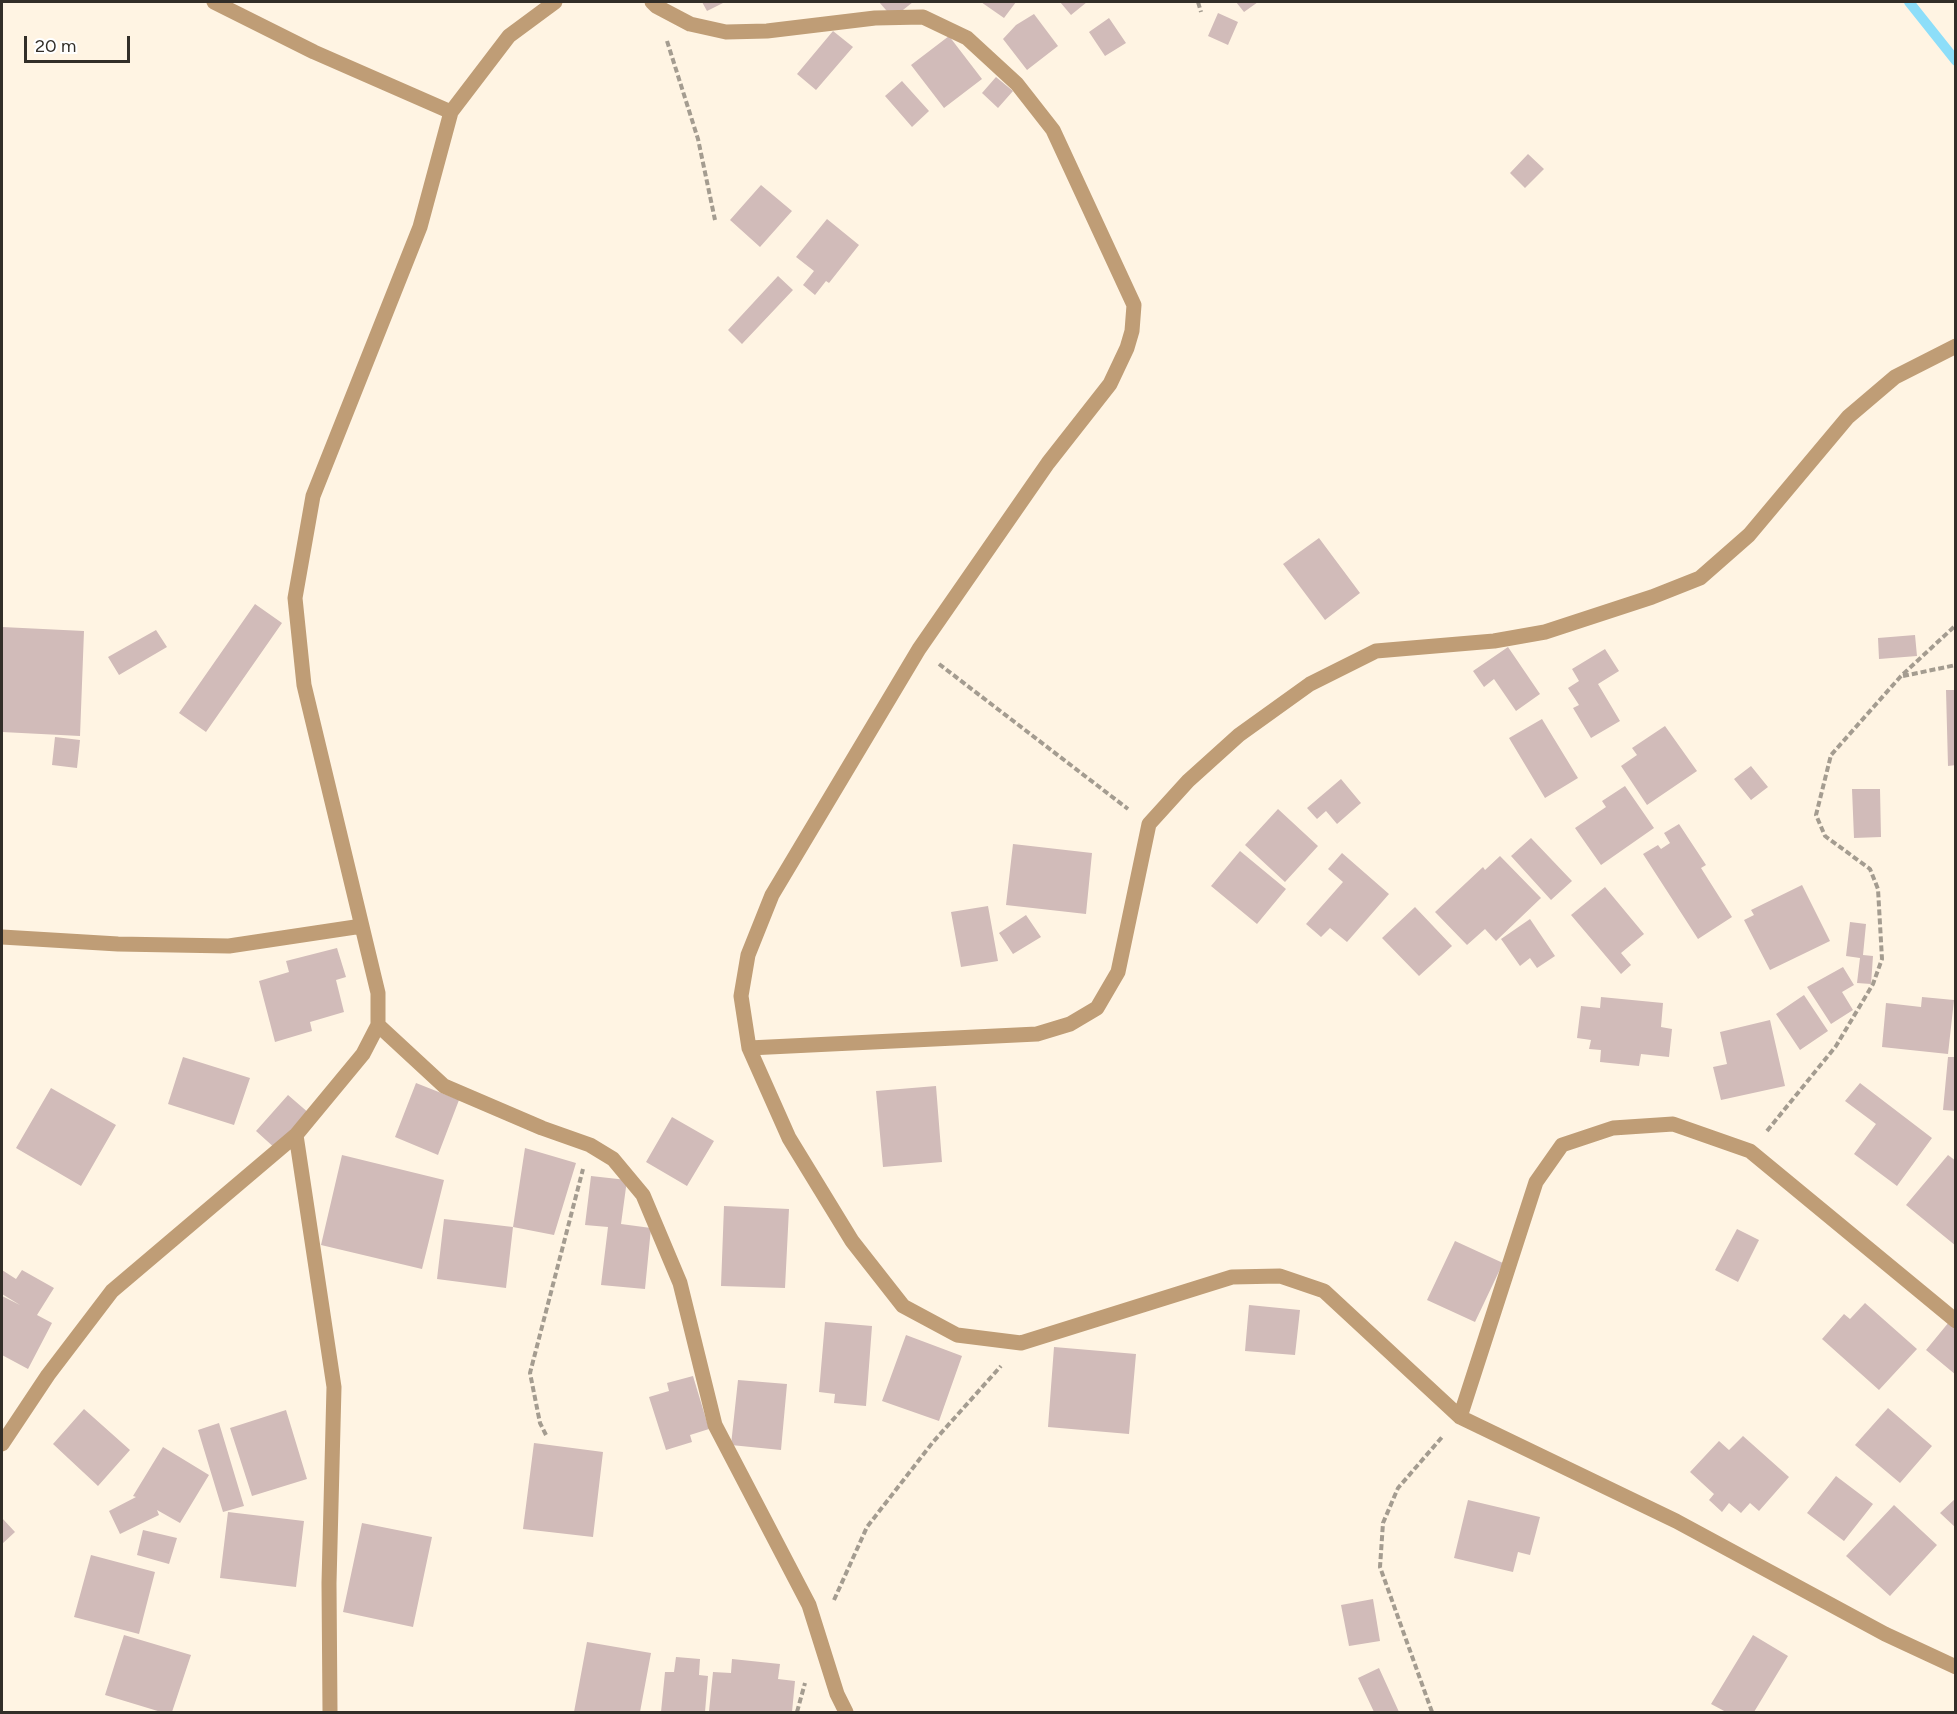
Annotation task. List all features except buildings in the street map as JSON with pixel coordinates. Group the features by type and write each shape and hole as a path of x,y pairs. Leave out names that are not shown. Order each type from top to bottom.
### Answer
{"street":[{"path":"214,2 314,52 451,112"},
{"path":"2,1444 48,1375 112,1292 296,1136 363,1054 378,1025 378,993 304,685 295,598 313,496 420,227 451,112 509,36 555,2"},
{"path":"654,4 690,24 726,32 767,32 875,18 923,17 967,38 1017,84 1053,130 1134,305 1132,331 1127,348 1110,384 1048,463 919,649 772,895 748,955 741,996 749,1048 789,1138 852,1241 903,1306 957,1335 1021,1343 1232,1277 1280,1276 1324,1291 1460,1417 1676,1521 1885,1634 1956,1667"},
{"path":"749,1048 1037,1034 1079,1019 1097,1008 1118,972 1149,824 1188,781 1239,735 1310,684 1376,651 1494,641 1545,632 1652,597 1700,578 1749,535 1848,417 1895,377 1956,346"},
{"path":"2,937 118,944 229,946 362,926"},
{"path":"378,1025 444,1086 542,1128 590,1145 613,1160 643,1195 680,1282 716,1425 809,1605 837,1694 846,1713"},
{"path":"1460,1417 1536,1182 1562,1145 1613,1128 1673,1124 1750,1151 1956,1321"},
{"path":"296,1136 333,1387 329,1583 330,1713"}],"path":[{"path":"1198,2 1201,12"},
{"path":"654,4 698,139 715,220"},
{"path":"1750,1151 1836,1046 1873,984 1882,959 1878,889 1870,869 1825,836 1816,815 1831,755 1901,676 1956,625"},
{"path":"919,649 1149,824"},
{"path":"1901,676 1956,665"},
{"path":"546,1435 540,1423 530,1374 590,1145"},
{"path":"818,1635 867,1527 933,1442 1021,1343"},
{"path":"1432,1713 1380,1567 1383,1523 1398,1488 1460,1417"}],"waterway":[{"path":"1909,2 1956,61"}]}
